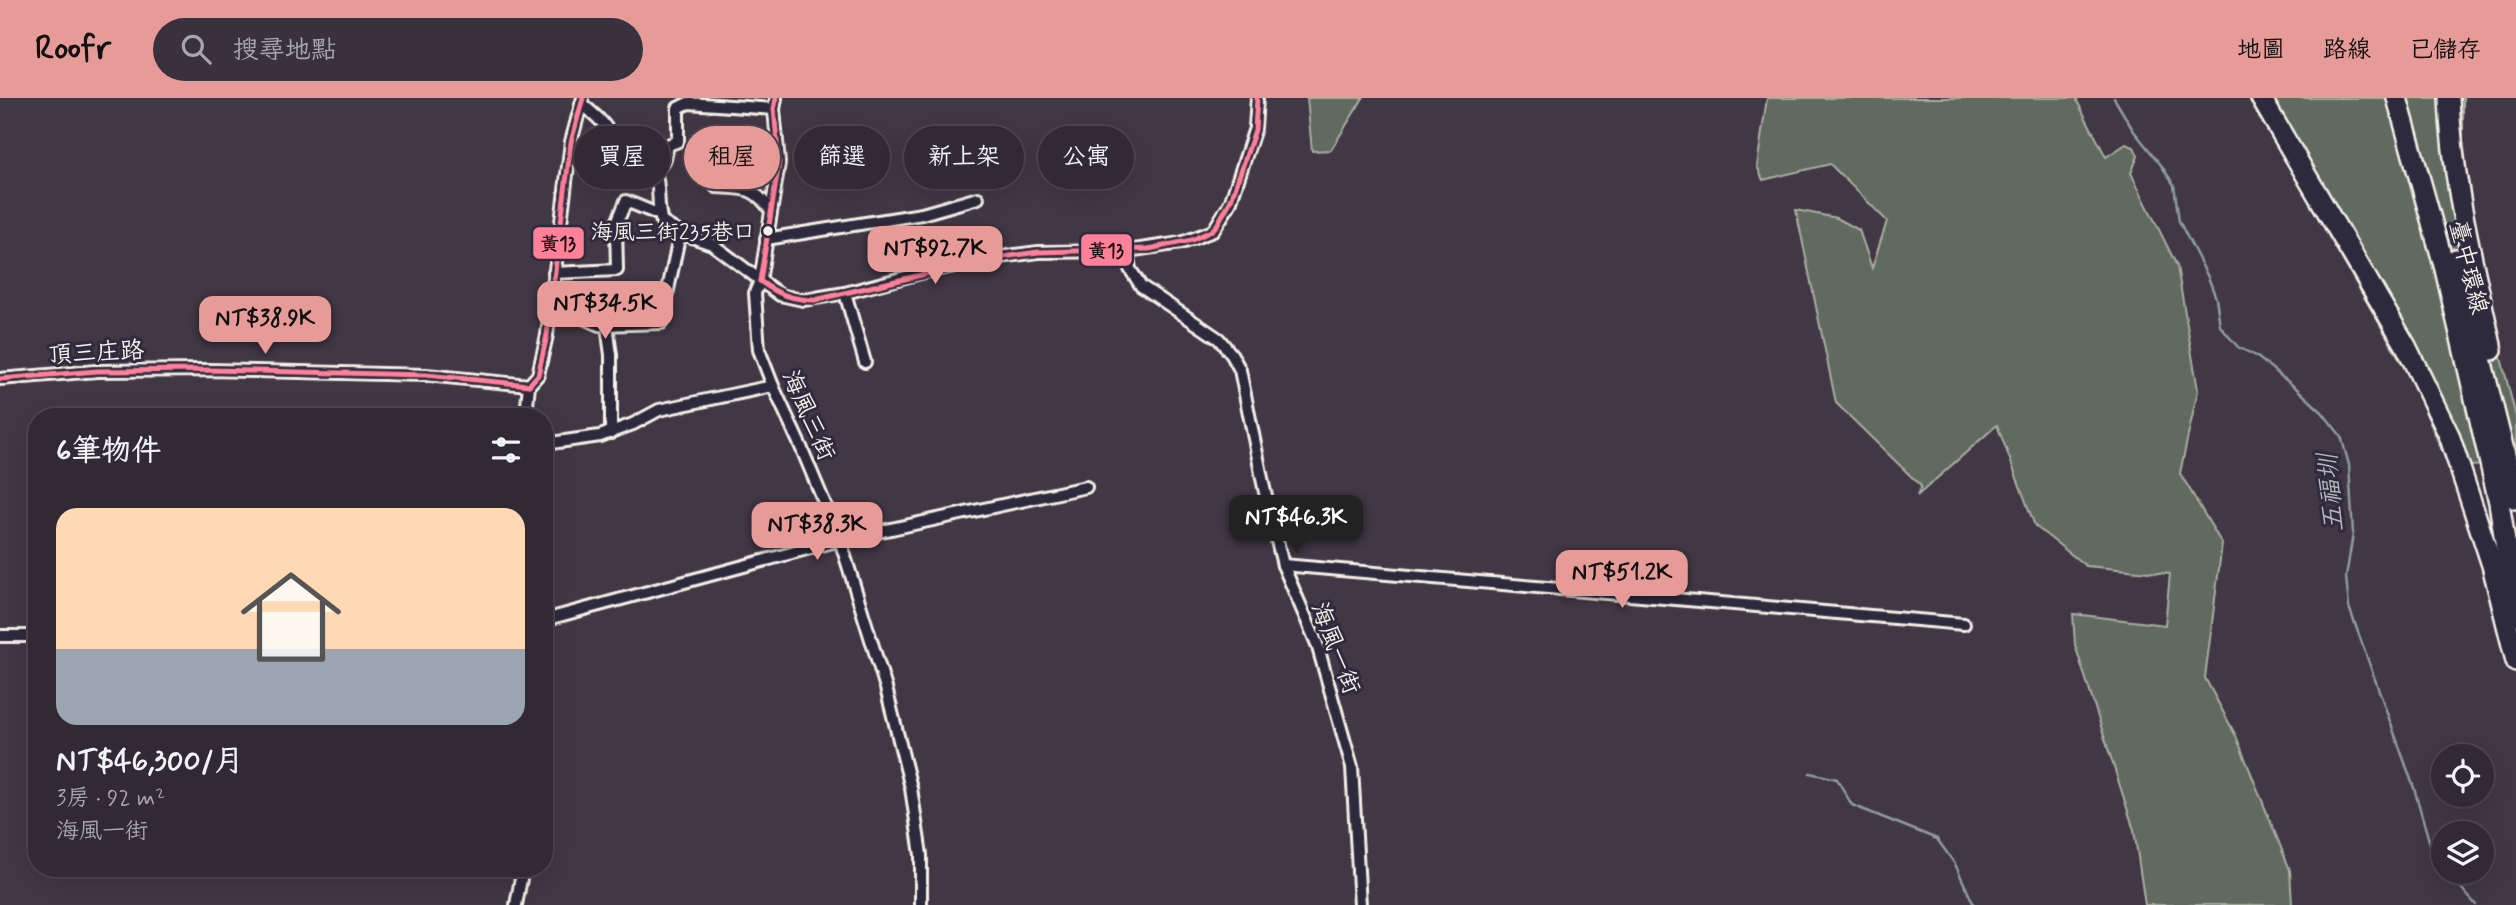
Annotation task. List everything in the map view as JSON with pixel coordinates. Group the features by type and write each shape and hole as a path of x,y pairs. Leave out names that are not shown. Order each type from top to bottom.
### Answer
{"highway":[{"path":"2261,98 2406,346 2449,435 2492,565 2516,661"},
{"path":"2266,98 2277,122"},
{"name":"臺中環線","path":"2398,98 2445,269 2500,502 2516,615"},
{"name":"臺中環線","path":"2411,98 2454,251 2516,499"},
{"path":"2449,98 2450,126 2463,220 2503,405 2516,489"}],"street":[{"path":"659,189 662,222 680,233 712,244 780,295 803,300 1007,256 1039,252 1127,251 1181,243 1213,231 1230,204 1255,128 1257,98"},
{"path":"527,408 529,385 538,374 550,315 571,142 582,101 606,126"},
{"path":"670,144 678,141 678,108 688,103 775,104"},
{"name":"海風三街","path":"775,104 779,163 760,281 755,293 757,337 772,386 802,447 840,540 886,688 911,788 921,855 921,905"},
{"path":"741,189 760,194 771,211"},
{"path":"766,239 922,214 978,198"},
{"path":"554,273 617,270 616,225 626,201 660,215"},
{"path":"550,315 574,314 607,326 661,323 680,233"},
{"name":"海風一街","path":"1127,251 1130,269 1142,286 1219,339 1240,370 1283,565 1317,644 1353,767 1360,905"},
{"path":"845,293 865,362"},
{"path":"607,326 611,355 611,433"},
{"name":"頂三庄路","path":"0,379 97,371 209,369 426,375 529,385"},
{"path":"553,443 611,433 633,425 659,410 772,386"},
{"path":"553,618 840,540 1086,487"},
{"path":"1283,565 1964,624"},
{"path":"0,636 28,636"},
{"path":"516,905 521,877"}],"green space":[{"path":"1307,98 1363,98 1331,150 1312,151"},
{"path":"1767,98 2078,98 2077,101 2106,157 2126,144 2134,147 2138,156 2131,173 2177,266 2198,390 2180,473 2222,544 2205,678 2236,736 2290,870 2292,905 2145,905 2134,830 2075,645 2073,614 2165,625 2170,574 2086,566 2035,526 1997,425 1917,496 1921,486 1836,403 1796,210 1837,218 1859,230 1872,268 1887,221 1830,164 1763,180 1757,166"},
{"path":"2249,98 2463,98 2463,164 2491,318 2516,417 2516,462 2449,468 2413,382"}],"waterway":[{"name":"五福圳","path":"2114,98 2133,130 2174,185 2179,221 2208,277 2216,298 2220,326 2238,347 2256,356 2296,388 2322,412 2341,436 2349,465 2353,534 2346,577 2349,607 2414,788 2431,848"},
{"path":"1810,773 1837,779 1852,805 1937,839 1955,864 1974,905"},
{"name":"五福圳","path":"2458,884 2476,905"}],"transit line":[{"name":"黃13","path":"529,385 538,375 547,335 571,142 583,98"},
{"name":"黃13","path":"760,281 779,163 774,109 776,98"},
{"name":"黃13","path":"760,281 786,295 815,300 989,259 1038,252 1149,249 1192,240 1217,225 1231,200 1255,130 1257,98"},
{"name":"黃13","path":"0,379 97,371 209,370 426,375 529,385"}],"place":[{"name":"海風三街235巷口","path":"768,231"}]}
